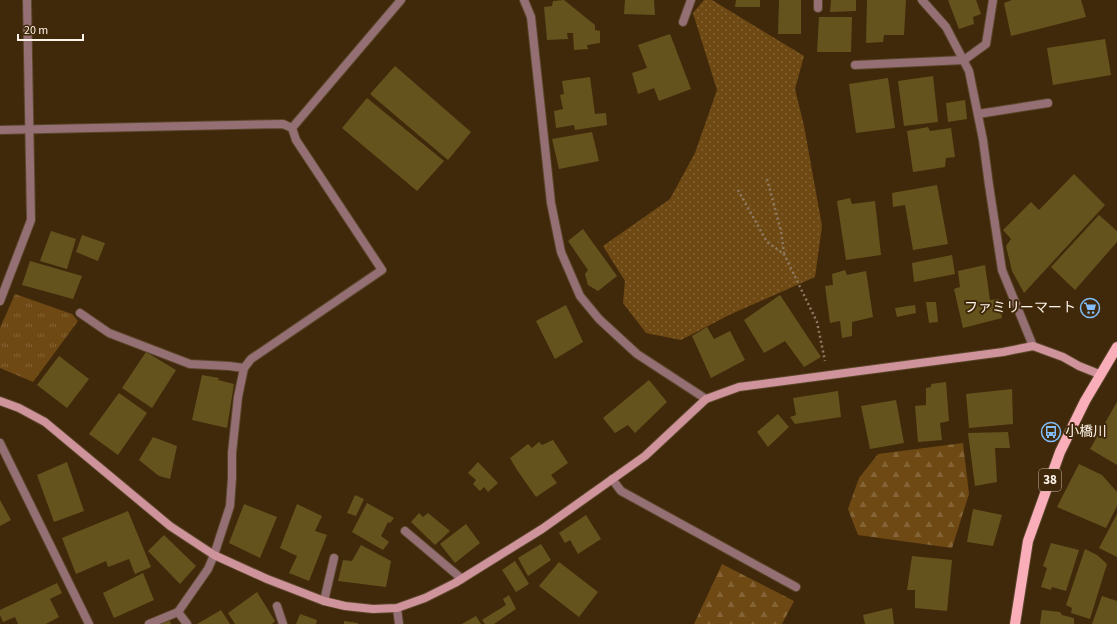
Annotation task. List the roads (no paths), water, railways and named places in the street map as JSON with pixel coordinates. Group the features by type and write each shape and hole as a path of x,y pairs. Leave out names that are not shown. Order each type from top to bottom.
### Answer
{"main road":[{"name":"38","path":"1015,624 1028,540 1060,452 1085,401 1117,347"}],"street":[{"path":"0,300 31,220 27,0"},
{"path":"292,128 400,0"},
{"path":"524,0 531,18 551,203 561,252 580,296 598,319 637,354 706,399"},
{"path":"683,22 691,0"},
{"path":"922,0 946,26 969,71 983,140 988,185 1002,270 1033,346"},
{"path":"855,64 964,60 986,44 993,0"},
{"path":"978,114 1048,103"},
{"path":"0,130 284,124 292,128 296,140 382,270 251,359 244,368 238,397 232,453 230,506 214,555 208,569 178,612 149,624"},
{"path":"80,313 109,333 190,364 244,368"},
{"path":"0,401 19,408 45,422 170,526 214,555 267,579 324,601 345,606 373,609 397,608 425,598 462,579 542,529 645,456 706,399 739,387 1003,352 1033,346 1100,374"},
{"path":"0,443 89,624"},
{"path":"612,480 621,491 796,587"},
{"path":"405,531 462,579"},
{"path":"324,601 334,558"},
{"path":"278,606 283,624"},
{"path":"397,608 399,624"},
{"path":"178,612 187,624"}],"place":[{"name":"ファミリーマート","path":"1090,308"},
{"name":"小橋川","path":"1051,432"}]}
